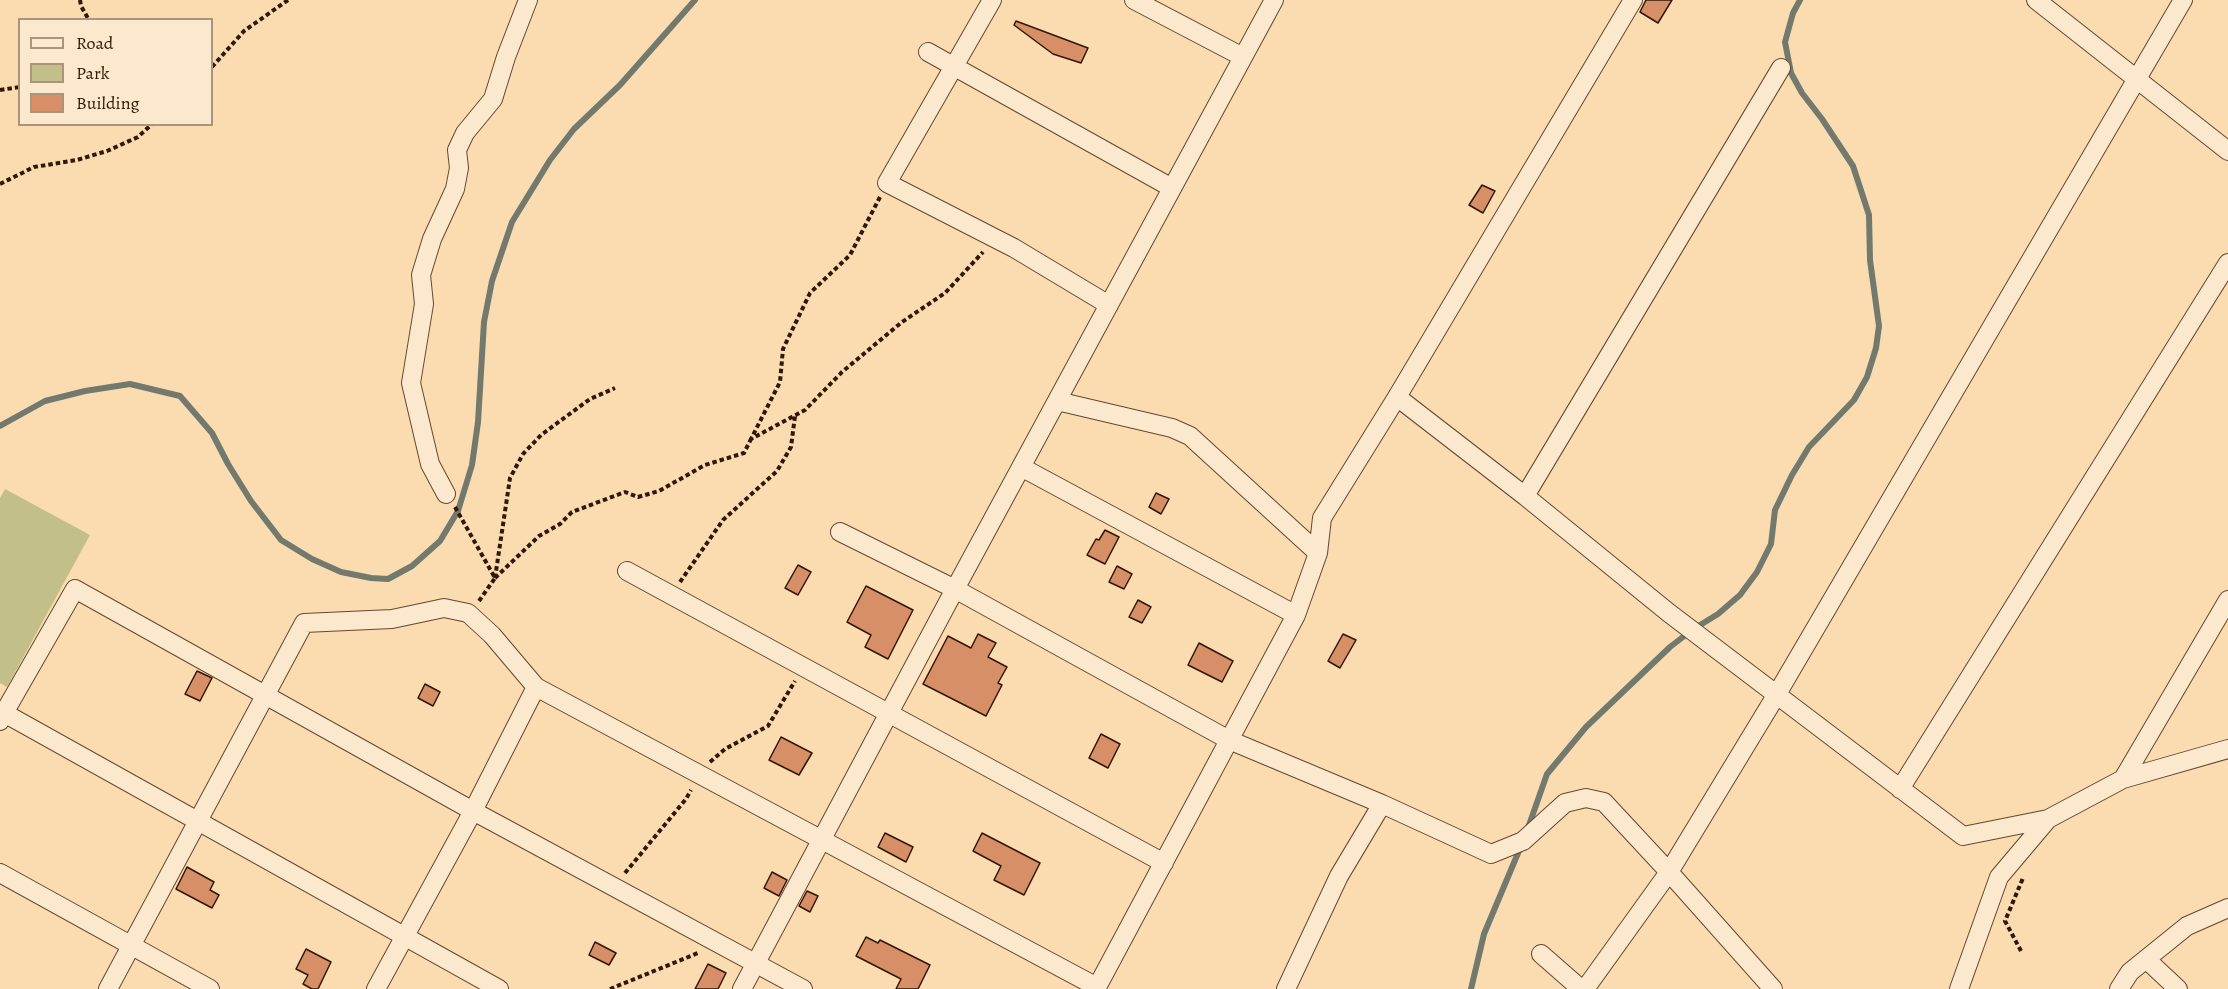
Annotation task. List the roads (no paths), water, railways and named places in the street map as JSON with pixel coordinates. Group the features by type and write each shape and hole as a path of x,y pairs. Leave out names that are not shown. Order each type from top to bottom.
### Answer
{"street":[{"path":"446,494 430,464 411,383 424,304 421,275 432,239 455,189 459,168 457,150 465,133 493,99 528,0"},
{"path":"992,0 887,183 1014,248 1109,305"},
{"path":"1134,0 1243,57"},
{"path":"742,989 955,589 1274,0"},
{"path":"108,989 304,623 392,619 444,608 468,613 492,635 536,687 1096,988 1296,615 1318,554 1322,518 1397,397 1633,0"},
{"path":"2036,0 2228,151"},
{"path":"1541,954 1583,989 1669,872 1777,694 2183,0"},
{"path":"928,52 1172,188"},
{"path":"1525,496 1781,68"},
{"path":"1900,789 2228,263"},
{"path":"1397,397 1525,496 1669,613 1963,836 2048,819 2123,779 2228,749"},
{"path":"1057,401 1172,428 1190,436 1318,554"},
{"path":"1021,467 1296,615"},
{"path":"840,532 955,589 1229,740 1382,804 1491,854 1523,841 1565,803 1586,798 1604,802 1773,989"},
{"path":"627,571 1164,862"},
{"path":"499,989 2,717 75,589 473,811 803,989"},
{"path":"2123,779 2228,600"},
{"path":"376,989 473,811 536,687"},
{"path":"1286,989 1339,876 1382,804"},
{"path":"1959,989 1999,877 2048,819"},
{"path":"0,873 210,989"},
{"path":"2119,989 2130,972 2187,926 2228,908"},
{"path":"2146,959 2178,989"}],"waterway":[{"path":"0,426 45,401 85,391 130,384 180,396 212,433 251,501 281,540 312,559 341,572 371,578 388,579 412,566 440,541 458,511 472,465 478,422 484,322 492,281 512,222 550,160 574,129 620,85 695,0"},
{"path":"1528,828 1547,774 1586,727 1670,647 1718,614 1740,595 1757,572 1771,544 1775,510 1792,475 1809,447 1854,400 1867,377 1876,348 1879,326 1870,260 1869,215 1853,166 1802,93 1791,73 1785,42 1793,13 1800,0"},
{"path":"1471,989 1484,934 1521,846"}]}
